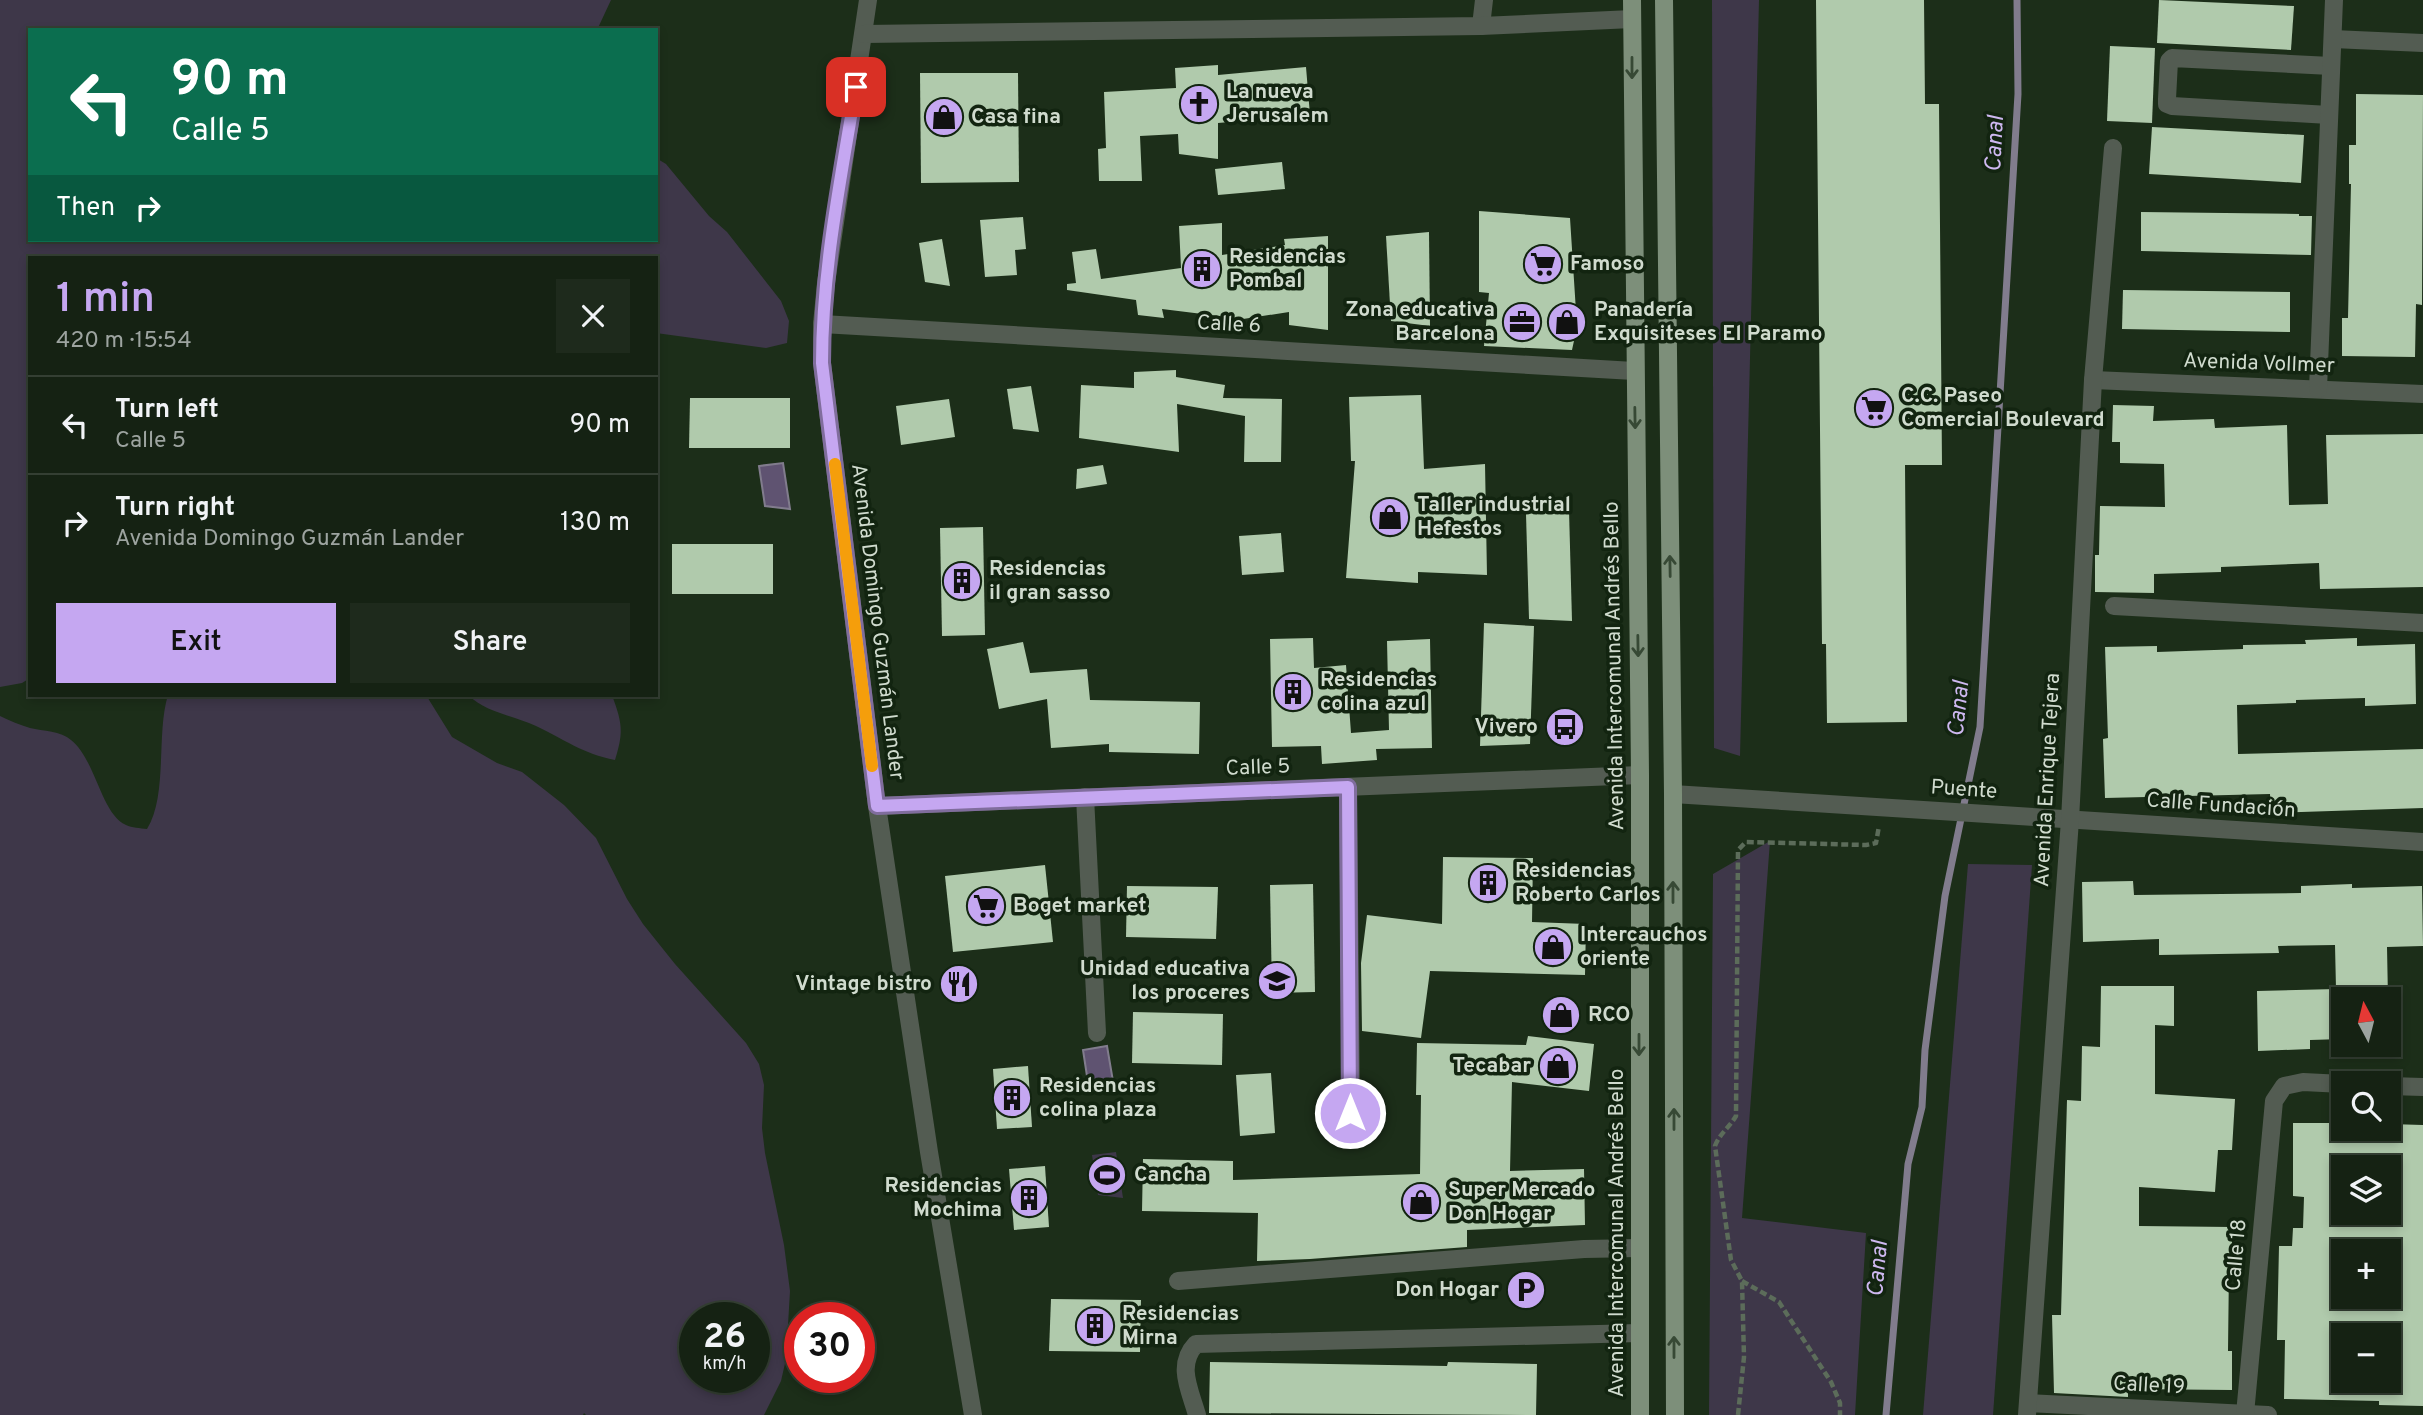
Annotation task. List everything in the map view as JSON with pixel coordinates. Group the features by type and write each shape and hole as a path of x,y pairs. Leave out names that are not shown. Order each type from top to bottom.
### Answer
{"main road":[{"name":"Avenida Intercomunal Andrés Bello","path":"1632,0 1640,775 1640,1415"},
{"path":"1664,0 1673,794 1675,1415"}],"street":[{"name":"Avenida Domingo Guzmán Lander","path":"868,0 826,283 822,363 877,806 929,1152 973,1415"},
{"path":"1481,26 1484,0"},
{"path":"2318,388 2334,0"},
{"path":"864,34 1481,26 1632,19"},
{"path":"2333,39 2423,43"},
{"path":"2329,115 2172,106 2167,99 2169,61 2172,58 2331,66"},
{"name":"Avenida Enrique Tejera","path":"2028,1409 2070,820 2093,380 2113,148"},
{"name":"Calle 6","path":"822,324 1634,371"},
{"name":"Avenida Vollmer","path":"2093,380 2423,394"},
{"path":"2114,606 2423,623"},
{"name":"Calle 5","path":"877,806 1640,775"},
{"path":"1348,787 1350,1113"},
{"path":"1673,794 1882,808"},
{"path":"1085,797 1097,1033"},
{"name":"Puente","path":"1882,808 2016,816"},
{"name":"Calle Fundación","path":"2016,816 2423,842"},
{"name":"Calle 18","path":"2245,1414 2274,1101 2284,1086 2303,1082 2331,1083"},
{"path":"2401,1086 2423,1087"},
{"path":"1178,1281 1584,1249 1639,1248"},
{"path":"1197,1415 1185,1369 1187,1354 1196,1344 1640,1333"},
{"name":"Calle 19","path":"2028,1409 2268,1415"}],"path":[{"path":"1738,1415 1744,1357 1742,1280 1731,1260 1715,1146 1719,1134 1730,1127 1736,1116 1738,850 1746,842 1866,845 1876,842 1882,808"},
{"path":"1742,1280 1779,1302 1831,1381 1840,1403 1840,1415"}],"shaded area":[{"path":"0,0 611,0 598,28 28,28 28,242 658,242 658,159 666,164 709,216 727,232 781,301 789,321 787,343 766,348 658,333 658,256 28,256 28,679 0,687"},
{"path":"1712,0 1759,0 1740,756 1714,748"},
{"path":"783,463 790,509 765,506 759,466"},
{"path":"168,697 427,697 452,737 497,763 522,772 564,805 596,838 643,924 746,1043 759,1064 764,1085 762,1128 765,1153 784,1245 790,1291 789,1302 784,1302 784,1368 781,1381 764,1415 0,1415 0,716 71,740 87,760 110,810 128,826 147,829 160,782"},
{"path":"470,697 613,697 621,727 615,760 583,750 536,726"},
{"path":"1770,841 1742,1218 1866,1233 1855,1415 1709,1415 1713,874"},
{"path":"1968,864 2032,865 1993,1415 1923,1415"},
{"path":"1107,1046 1115,1093 1089,1089 1083,1050"},
{"name":"Cancha","path":"1116,1152 1123,1198 1098,1195 1092,1155"}],"building":[{"path":"1816,0 1924,0 1925,104 1939,104 1942,465 1905,465 1907,722 1827,723 1826,644 1822,644"},
{"path":"2159,0 2294,6 2291,50 2157,43"},
{"path":"2110,46 2155,48 2152,123 2107,121"},
{"path":"1218,65 1218,75 1306,67 1310,115 1218,123 1218,159 1179,154 1178,134 1140,136 1142,181 1099,181 1098,149 1106,148 1104,92 1176,88 1175,68"},
{"path":"920,73 1018,73 1019,182 921,183"},
{"path":"2356,94 2423,95 2422,305 2416,304 2415,357 2342,356 2342,318 2348,318 2351,184 2349,145 2356,145"},
{"path":"2152,127 2304,135 2301,183 2149,174"},
{"path":"1282,162 1285,189 1218,195 1215,169"},
{"path":"1479,211 1570,218 1577,327 1572,350 1484,346 1489,293 1479,292"},
{"path":"2141,212 2312,216 2311,255 2141,251"},
{"path":"1023,217 1026,249 1015,250 1017,275 985,277 980,220"},
{"path":"1222,223 1222,255 1285,245 1284,239 1328,236 1328,330 1289,325 1289,312 1243,319 1162,309 1164,318 1138,315 1136,300 1067,290 1067,284 1076,283 1072,252 1096,249 1101,279 1181,268 1179,226"},
{"path":"1429,232 1430,326 1391,321 1386,236"},
{"path":"942,239 950,286 925,282 919,243"},
{"path":"2123,290 2290,292 2290,332 2122,329"},
{"path":"1176,370 1176,377 1225,385 1223,398 1282,399 1281,462 1244,462 1245,416 1177,404 1179,452 1079,438 1081,385 1134,388 1134,372"},
{"path":"1031,386 1039,432 1013,429 1007,389"},
{"path":"1421,395 1424,469 1485,464 1487,575 1418,572 1418,583 1346,578 1355,461 1351,461 1349,397"},
{"path":"690,398 790,398 790,448 689,448"},
{"path":"949,399 955,437 901,445 896,406"},
{"path":"2113,405 2154,406 2153,421 2214,419 2215,428 2287,425 2289,505 2328,504 2326,435 2423,434 2423,587 2320,589 2319,563 2221,567 2221,572 2154,574 2154,593 2095,592 2095,555 2099,555 2100,506 2165,507 2164,464 2120,463 2120,442 2112,442"},
{"path":"1103,465 1107,484 1076,489 1077,469"},
{"path":"1569,510 1572,621 1529,619 1526,514"},
{"name":"Residencias il gran sasso","path":"983,527 985,635 942,636 940,528"},
{"path":"1281,533 1284,572 1242,575 1239,536"},
{"path":"672,544 773,544 773,594 672,594"},
{"path":"1484,623 1534,626 1530,744 1480,746"},
{"path":"1313,638 1314,668 1346,665 1351,733 1389,730 1387,641 1430,639 1432,748 1376,749 1377,760 1322,764 1321,746 1272,747 1270,639"},
{"path":"2357,638 2357,646 2415,644 2416,704 2365,706 2365,698 2237,705 2238,754 2423,749 2423,808 2271,813 2270,794 2105,798 2103,739 2108,738 2105,647 2157,646 2157,652 2243,649 2243,645 2306,644 2305,640"},
{"path":"1023,642 1030,673 1087,669 1090,700 1200,702 1199,754 1109,752 1109,744 1051,748 1047,699 999,709 987,649"},
{"path":"1443,857 1533,858 1532,922 1586,924 1585,975 1430,971 1421,1038 1362,1031 1361,963 1367,915 1442,924"},
{"path":"1045,865 1053,942 953,952 945,876"},
{"path":"2133,881 2134,895 2301,893 2301,886 2352,884 2352,888 2422,886 2423,946 2387,947 2388,987 2336,987 2335,945 2278,946 2279,953 2159,955 2159,939 2083,942 2082,882"},
{"path":"1313,884 1315,992 1272,993 1270,885"},
{"path":"1127,886 1218,887 1216,939 1126,937"},
{"path":"2101,986 2174,986 2174,1026 2155,1025 2155,1094 2235,1099 2232,1150 2218,1150 2215,1192 2139,1187 2139,1226 2232,1227 2228,1351 2232,1351 2232,1390 2128,1389 2128,1397 2054,1393 2052,1315 2061,1315 2067,1100 2081,1101 2082,1046 2100,1047"},
{"path":"2331,989 2331,1039 2310,1040 2310,1049 2258,1051 2257,991"},
{"path":"1133,1012 1223,1014 1222,1065 1132,1063"},
{"path":"1528,1036 1594,1044 1589,1091 1512,1082 1510,1171 1584,1169 1585,1225 1467,1230 1467,1247 1257,1261 1258,1213 1142,1211 1143,1159 1233,1161 1233,1180 1420,1174 1421,1095 1416,1095 1417,1043 1526,1045"},
{"name":"Residencias colina plaza","path":"1028,1066 1032,1127 997,1129 993,1069"},
{"path":"1271,1073 1275,1133 1240,1136 1236,1075"},
{"path":"2293,1123 2331,1123 2331,1141 2401,1141 2401,1124 2423,1125 2423,1406 2379,1405 2379,1401 2284,1399 2285,1340 2277,1340 2279,1246 2292,1246 2293,1228 2303,1228 2304,1197 2293,1196"},
{"name":"Residencias Mochima","path":"1045,1166 1049,1227 1014,1230 1009,1169"},
{"name":"Residencias Mirna","path":"1051,1299 1141,1300 1140,1352 1049,1351"},
{"path":"1210,1362 1447,1366 1448,1362 1537,1364 1536,1415 1209,1413"}],"waterway":[{"name":"Canal","path":"1886,1415 1908,1164 1922,1107 1925,1050 1945,896 1980,727 2018,94 2017,0"}],"slow traffic":[{"path":"835,464 872,766"}],"place":[{"name":"La nueva Jerusalem","path":"1199,104"},
{"name":"Casa fina","path":"944,117"},
{"name":"Famoso","path":"1543,264"},
{"name":"Residencias Pombal","path":"1202,269"},
{"name":"Zona educativa Barcelona","path":"1522,322"},
{"name":"Panadería Exquisiteses El Paramo","path":"1567,322"},
{"name":"C.C. Paseo Comercial Boulevard","path":"1874,408"},
{"name":"Taller industrial Hefestos","path":"1390,517"},
{"name":"Residencias il gran sasso","path":"962,581"},
{"name":"Residencias colina azul","path":"1293,692"},
{"name":"Vivero","path":"1565,727"},
{"name":"Residencias Roberto Carlos","path":"1488,883"},
{"name":"Boget market","path":"986,906"},
{"name":"Intercauchos oriente","path":"1553,947"},
{"name":"Unidad educativa los proceres","path":"1277,981"},
{"name":"Vintage bistro","path":"959,984"},
{"name":"RCO","path":"1561,1015"},
{"name":"Tecabar","path":"1558,1066"},
{"name":"Residencias colina plaza","path":"1012,1098"},
{"name":"Cancha","path":"1107,1175"},
{"name":"Residencias Mochima","path":"1029,1198"},
{"name":"Super Mercado Don Hogar","path":"1421,1202"},
{"name":"Don Hogar","path":"1526,1290"},
{"name":"Residencias Mirna","path":"1095,1326"}],"route":[{"path":"856,87 826,283 822,363 877,806 1348,787 1350,1113"}]}
